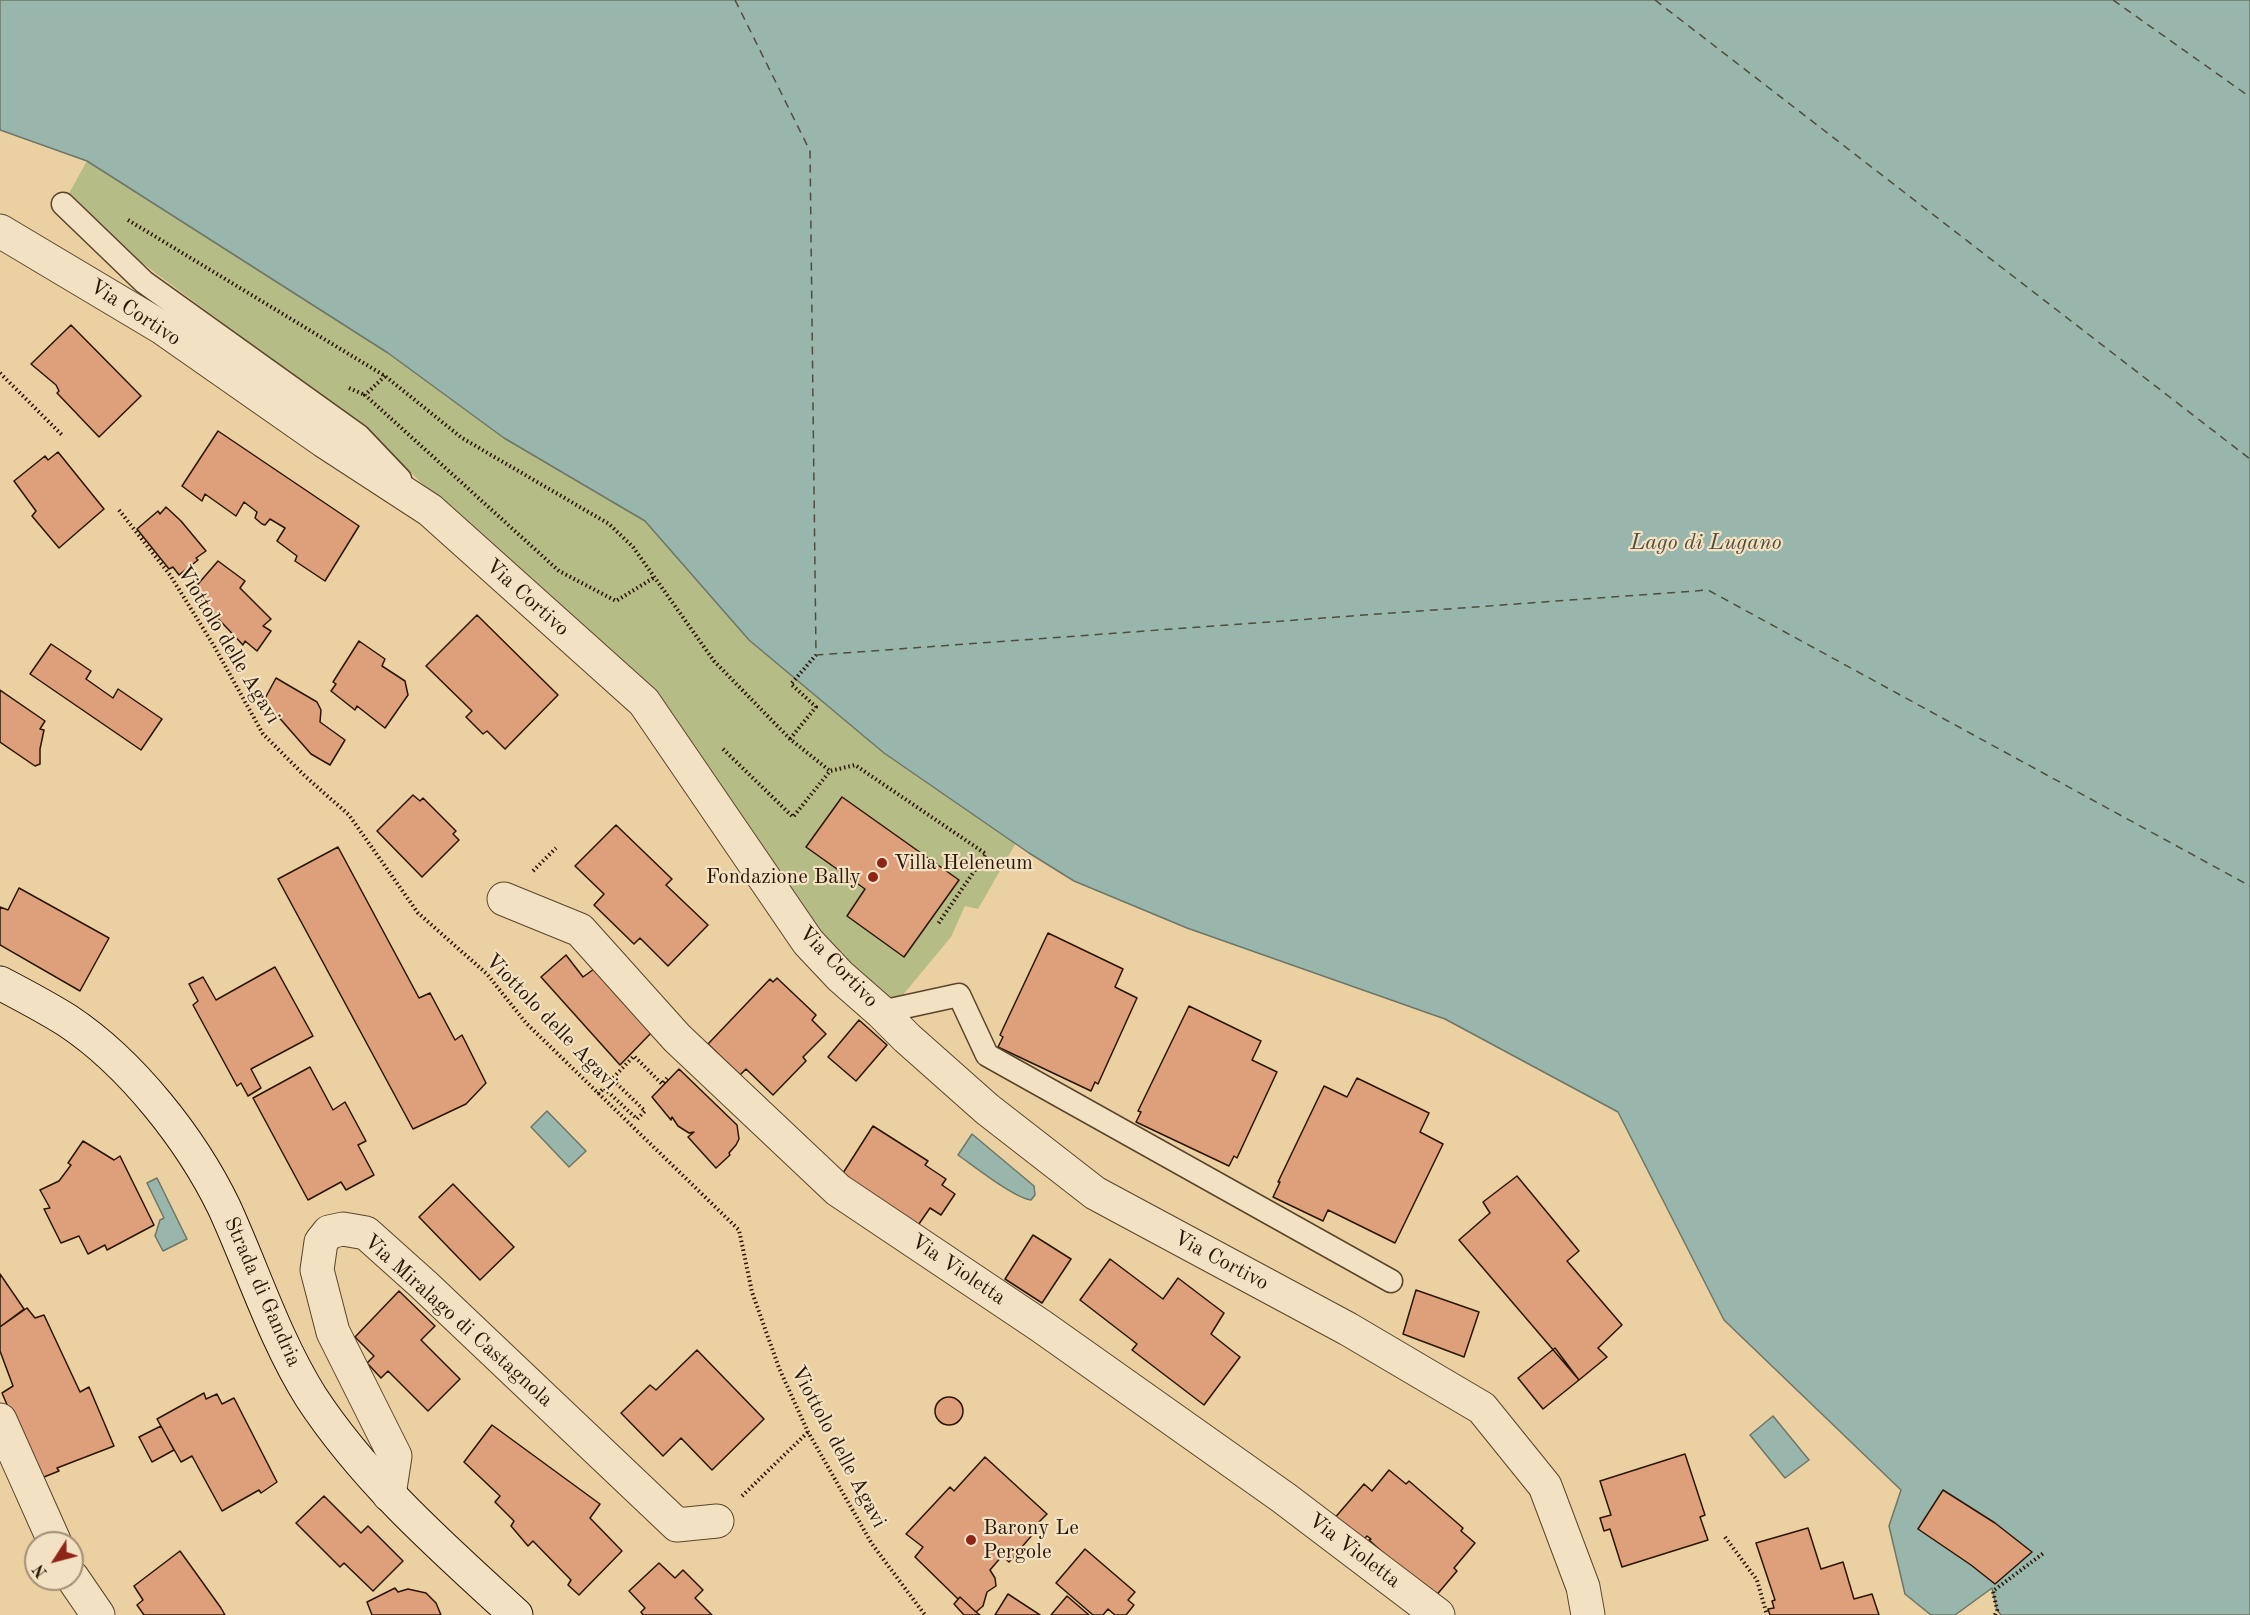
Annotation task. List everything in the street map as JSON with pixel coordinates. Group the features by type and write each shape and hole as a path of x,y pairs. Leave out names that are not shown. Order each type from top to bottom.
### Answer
{"street":[{"name":"Via Cortivo","path":"0,231 151,321 324,441 430,510 644,702 808,942 840,976 987,1109 1095,1193 1348,1329 1482,1408 1545,1486 1583,1587 1588,1615"},
{"name":"Via Violetta","path":"504,899 580,930 677,1038 838,1190 1041,1326 1284,1498 1438,1615"},
{"name":"Strada di Gandria","path":"0,983 67,1020 92,1039 160,1108 195,1154 223,1206 286,1349 309,1394 331,1427 389,1496 516,1615"},
{"name":"Via Miralago di Castagnola","path":"389,1496 395,1456 333,1332 317,1270 321,1242 329,1232 343,1229 366,1233 677,1525 717,1521"},
{"path":"0,1420 50,1531"},
{"path":"82,1591 98,1615"}],"lane":[{"path":"63,204 144,282 359,436 430,510"},
{"path":"881,1012 959,995 987,1055 1391,1281"}],"path":[{"path":"122,217 385,376 462,438 609,524 633,547 714,661 790,739 830,771"},
{"path":"0,373 63,436"},
{"path":"385,376 365,395 559,572 616,601 655,577"},
{"name":"Viottolo delle Agavi","path":"119,510 170,575 214,646 263,734 306,777 349,815 418,913 487,974 526,1023 739,1230 752,1292 779,1368 808,1432 872,1544 925,1615"},
{"path":"790,739 816,707 791,684 816,654"},
{"path":"793,817 830,771 855,765 986,854 938,924"},
{"path":"598,1095 604,1088 637,1119 645,1111 612,1079 634,1056 662,1084 669,1076"},
{"path":"717,1521 808,1432"},
{"path":"1725,1537 1757,1580 1767,1615"},
{"path":"1996,1613 1993,1591 2045,1552"}],"green space":[{"path":"87,161 388,353 504,438 645,521 749,640 884,753 1016,843 978,909 965,906 951,937 902,996 876,1000 815,936 649,698 509,570 392,454 338,409 63,204"}],"water":[{"name":"Lago di Lugano","path":"0,0 2250,0 2250,1615 2001,1615 1997,1610 1992,1588 1955,1615 1931,1615 1905,1594 1889,1526 1901,1490 1724,1320 1618,1112 1445,1019 1187,928 1074,881 1029,853 884,753 749,640 645,521 504,438 388,353 87,161 0,130"},
{"path":"547,1111 586,1151 569,1167 531,1127"},
{"path":"972,1134 1034,1186 1035,1195 1031,1200 1005,1188 958,1155"},
{"path":"157,1178 187,1239 163,1251 155,1236 160,1220 164,1218 147,1183"},
{"path":"1773,1416 1809,1460 1785,1478 1750,1435"}],"building":[{"path":"71,325 141,396 99,437 57,393 59,391 56,385 31,364"},
{"path":"218,431 359,526 325,581 295,561 297,556 277,541 285,528 270,519 265,525 262,524 255,518 257,512 244,502 236,516 205,494 202,501 182,486"},
{"path":"58,452 104,509 59,548 32,516 36,511 14,481 45,456 48,460"},
{"path":"166,507 206,551 179,575 173,567 169,569 137,529 158,511 160,514"},
{"path":"218,561 245,581 240,588 271,619 263,626 271,631 257,651 245,641 243,645 192,591"},
{"path":"477,615 558,695 505,749 487,731 483,734 466,717 472,711 426,666"},
{"path":"359,641 385,659 382,666 405,681 408,695 385,728 357,706 355,710 331,691 336,684 333,682"},
{"path":"51,644 91,671 86,679 113,698 118,689 162,719 141,750 30,674"},
{"path":"276,678 317,702 321,710 320,722 345,740 330,765 311,754 276,714 262,704"},
{"path":"0,690 45,721 40,729 44,730 40,764 35,766 0,742"},
{"path":"413,795 420,801 423,798 456,831 453,834 459,840 422,877 377,831"},
{"name":"Villa Heleneum","path":"842,797 959,880 904,957 847,916 865,889 806,847"},
{"path":"616,825 672,879 666,885 708,925 668,966 640,938 634,944 594,905 604,894 575,866"},
{"path":"338,847 419,998 430,993 455,1040 462,1035 486,1083 466,1104 413,1129 278,879"},
{"path":"19,888 109,938 80,991 0,945 0,907 8,910"},
{"path":"1048,933 1123,969 1115,987 1137,998 1098,1084 1095,1082 1091,1091 998,1047 1003,1037 1000,1035"},
{"path":"566,955 583,977 594,969 653,1031 620,1065 541,977"},
{"path":"275,967 313,1036 251,1069 261,1088 248,1096 241,1083 237,1086 193,1005 198,1001 189,984 203,977 216,1000"},
{"path":"777,978 816,1015 812,1020 826,1034 803,1057 806,1061 773,1095 746,1069 740,1075 708,1044 770,979 773,982"},
{"path":"1189,1006 1261,1041 1252,1060 1277,1072 1237,1158 1234,1156 1229,1166 1136,1122 1141,1112 1138,1111"},
{"path":"859,1020 887,1045 856,1081 828,1057"},
{"path":"310,1067 333,1110 345,1102 366,1141 358,1145 374,1175 346,1190 341,1182 308,1200 253,1098"},
{"path":"679,1069 737,1125 739,1139 729,1153 730,1155 716,1168 688,1137 694,1132 689,1133 678,1126 652,1097"},
{"path":"1357,1078 1429,1113 1420,1132 1443,1144 1395,1243 1328,1210 1323,1221 1273,1197 1324,1086 1347,1097"},
{"path":"873,1126 928,1161 925,1165 946,1179 942,1185 955,1194 941,1215 930,1208 912,1234 836,1184"},
{"path":"83,1141 114,1160 120,1156 154,1225 107,1250 105,1245 88,1254 79,1236 61,1243 44,1209 50,1208 40,1190 59,1181 71,1165 68,1163"},
{"path":"1517,1176 1579,1251 1567,1261 1622,1325 1598,1348 1607,1357 1579,1380 1459,1240 1490,1213 1483,1202"},
{"path":"453,1184 514,1247 480,1280 419,1217"},
{"path":"1033,1235 1071,1259 1042,1303 1005,1279"},
{"path":"1110,1259 1163,1299 1178,1278 1224,1313 1211,1334 1240,1357 1204,1405 1132,1350 1137,1344 1080,1300"},
{"path":"0,1274 24,1309 0,1327"},
{"path":"1416,1290 1479,1312 1464,1357 1403,1334"},
{"path":"399,1291 435,1326 421,1340 460,1379 428,1411 388,1371 381,1378 367,1363 374,1356 355,1337"},
{"path":"27,1308 35,1318 44,1315 80,1392 89,1387 114,1446 57,1468 59,1471 39,1479 2,1393 13,1386 0,1351 0,1327"},
{"path":"1555,1348 1579,1380 1543,1409 1518,1378"},
{"path":"697,1350 764,1419 712,1470 681,1438 663,1456 621,1413 650,1385 656,1390"},
{"path":"204,1393 206,1399 217,1394 222,1404 234,1398 277,1482 261,1493 259,1490 222,1511 192,1456 181,1462 157,1419"},
{"path":"949,1397 959,1401 963,1411 959,1421 949,1425 939,1421 935,1411 939,1401"},
{"path":"492,1425 600,1504 590,1518 622,1551 579,1595 568,1585 571,1580 533,1541 528,1546 511,1526 514,1521 495,1502 500,1496 464,1462"},
{"path":"161,1426 174,1450 152,1462 139,1437"},
{"path":"1685,1454 1705,1515 1700,1517 1708,1540 1622,1567 1610,1529 1604,1531 1600,1518 1611,1515 1600,1481"},
{"name":"Barony Le Pergole","path":"985,1457 1047,1514 1009,1562 1002,1556 990,1570 995,1578 996,1586 987,1592 983,1606 976,1612 960,1597 958,1599 915,1557 923,1547 906,1534 950,1487 954,1491"},
{"path":"1389,1470 1406,1484 1409,1481 1463,1528 1461,1531 1475,1543 1454,1568 1457,1571 1434,1598 1369,1540 1371,1539 1367,1536 1360,1543 1333,1520 1364,1484 1372,1491"},
{"path":"1943,1490 1995,1523 2032,1552 1995,1584 1918,1529"},
{"path":"324,1496 361,1533 368,1526 403,1561 373,1591 344,1563 340,1567 296,1523"},
{"path":"1808,1528 1821,1569 1843,1562 1854,1599 1872,1594 1879,1615 1770,1615 1768,1609 1774,1608 1772,1601 1775,1600 1756,1543"},
{"path":"1085,1549 1135,1592 1128,1600 1134,1605 1126,1615 1115,1615 1108,1609 1103,1615 1093,1615 1056,1583"},
{"path":"180,1551 225,1615 144,1615 137,1605 143,1600 134,1586"},
{"path":"659,1563 675,1578 683,1570 703,1590 695,1598 712,1615 643,1615 641,1612 645,1608 629,1591"},
{"path":"395,1588 398,1592 408,1589 426,1593 436,1603 441,1615 372,1615 367,1602"},
{"path":"1008,1594 1040,1615 995,1615"},
{"path":"1067,1596 1089,1615 1051,1615"},
{"path":"960,1597 980,1615 964,1615 954,1604"}],"ferry route":[{"path":"735,0 810,151 816,655 1708,590 2250,886"},
{"path":"1655,0 2250,459"},
{"path":"2113,0 2250,97"}],"place":[{"name":"Villa Heleneum","path":"882,863"},
{"name":"Fondazione Bally","path":"873,877"},
{"name":"Barony Le Pergole","path":"971,1540"}]}
